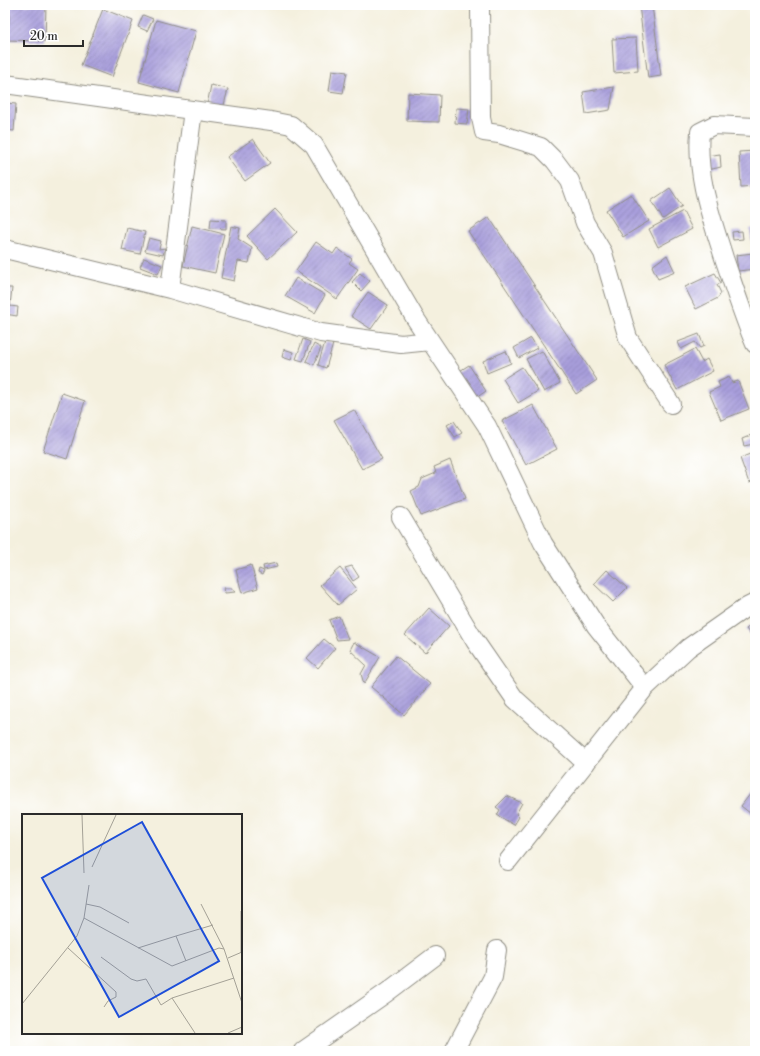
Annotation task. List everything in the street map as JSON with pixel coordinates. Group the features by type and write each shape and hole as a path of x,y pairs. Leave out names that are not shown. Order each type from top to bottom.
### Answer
{"street":[{"path":"480,5 481,118 484,132 499,134 541,147 555,161 570,181 585,223 603,253 628,338 671,404"},
{"path":"5,84 291,125 314,146 430,341 487,426 543,543 596,626 645,688"},
{"path":"170,289 193,110"},
{"path":"755,127 714,125 700,132 698,155 708,210 743,315 755,344"},
{"path":"5,249 170,289 321,333 401,344 430,341"},
{"path":"401,516 475,642 515,699 586,763"},
{"path":"508,861 645,688 688,648 745,608 755,603"},
{"path":"454,1051 492,977 497,950"},
{"path":"303,1051 435,956"}],"building":[{"path":"9,5 46,5 45,41 5,40 5,22 9,23"},
{"path":"639,5 652,5 661,76 648,78"},
{"path":"103,9 133,21 112,77 81,65"},
{"path":"143,15 153,19 147,31 138,27"},
{"path":"156,20 196,31 179,93 139,82"},
{"path":"636,38 638,71 614,73 612,39"},
{"path":"332,70 347,72 343,93 329,91"},
{"path":"211,85 228,89 223,109 207,105"},
{"path":"614,87 610,110 586,114 583,92"},
{"path":"408,93 440,95 439,122 407,121"},
{"path":"5,103 16,104 14,131 5,130"},
{"path":"456,108 469,109 467,124 455,123"},
{"path":"253,139 270,163 245,181 227,157"},
{"path":"755,151 755,186 741,187 739,152"},
{"path":"720,154 721,167 708,170 706,156"},
{"path":"670,188 682,206 663,219 651,201"},
{"path":"631,194 649,221 623,237 606,210"},
{"path":"275,209 297,232 268,259 247,236"},
{"path":"683,211 692,229 658,247 649,229"},
{"path":"489,217 597,380 576,394 468,231"},
{"path":"211,219 226,220 226,229 210,228"},
{"path":"192,226 224,234 215,273 183,266"},
{"path":"231,226 240,228 238,239 252,248 249,263 238,261 234,281 221,278"},
{"path":"127,228 145,232 140,254 122,250"},
{"path":"755,228 755,269 738,271 736,255 753,253 750,229"},
{"path":"742,231 743,239 733,240 732,232"},
{"path":"149,238 161,241 159,249 165,248 163,255 145,251"},
{"path":"316,242 333,254 337,248 352,259 349,263 358,269 337,299 296,271"},
{"path":"667,255 675,272 658,279 652,266"},
{"path":"144,258 162,265 158,274 140,267"},
{"path":"360,273 370,281 361,291 352,282"},
{"path":"715,273 721,283 717,285 721,293 718,298 696,309 685,287"},
{"path":"296,278 325,295 315,313 285,296"},
{"path":"5,288 12,288 10,306 18,307 17,316 5,314"},
{"path":"368,292 388,305 371,329 351,316"},
{"path":"699,334 704,346 700,348 695,342 681,349 678,342"},
{"path":"531,338 537,348 519,358 514,348"},
{"path":"303,339 310,342 303,361 296,359"},
{"path":"325,342 333,344 326,368 318,365"},
{"path":"314,344 321,348 314,365 306,361"},
{"path":"284,349 293,352 291,360 282,357"},
{"path":"695,349 702,362 707,359 713,371 677,390 664,365"},
{"path":"506,351 511,363 487,373 483,361"},
{"path":"542,351 560,383 544,392 526,359"},
{"path":"469,365 486,391 473,400 455,374"},
{"path":"522,367 538,391 518,403 503,379"},
{"path":"729,377 732,383 738,381 749,409 721,420 709,392 720,387 718,382"},
{"path":"62,393 85,401 67,459 43,451"},
{"path":"533,405 557,449 526,465 502,421"},
{"path":"354,410 382,459 362,469 334,420"},
{"path":"454,421 462,433 455,437 447,425"},
{"path":"752,435 754,444 744,446 742,439"},
{"path":"755,452 755,481 749,483 740,458"},
{"path":"450,460 465,499 421,516 411,491 419,487 422,479 436,473 434,467"},
{"path":"276,563 277,567 264,570 263,566"},
{"path":"251,565 258,588 242,593 236,570"},
{"path":"352,566 359,577 353,581 345,568"},
{"path":"340,568 357,589 338,605 320,585"},
{"path":"259,569 264,571 262,575 258,573"},
{"path":"607,570 627,588 613,602 594,584"},
{"path":"224,588 232,588 235,592 225,593"},
{"path":"429,608 449,626 425,653 405,635"},
{"path":"339,616 348,639 337,640 329,620"},
{"path":"752,624 755,628 755,636 753,638 746,629"},
{"path":"324,639 335,648 318,668 307,658"},
{"path":"354,642 380,657 364,684 361,674 366,665 350,650"},
{"path":"396,656 430,684 404,715 371,687"},
{"path":"754,789 755,791 755,817 741,806"},
{"path":"507,796 522,803 516,814 519,817 514,825 497,815 500,810 496,807"}]}
